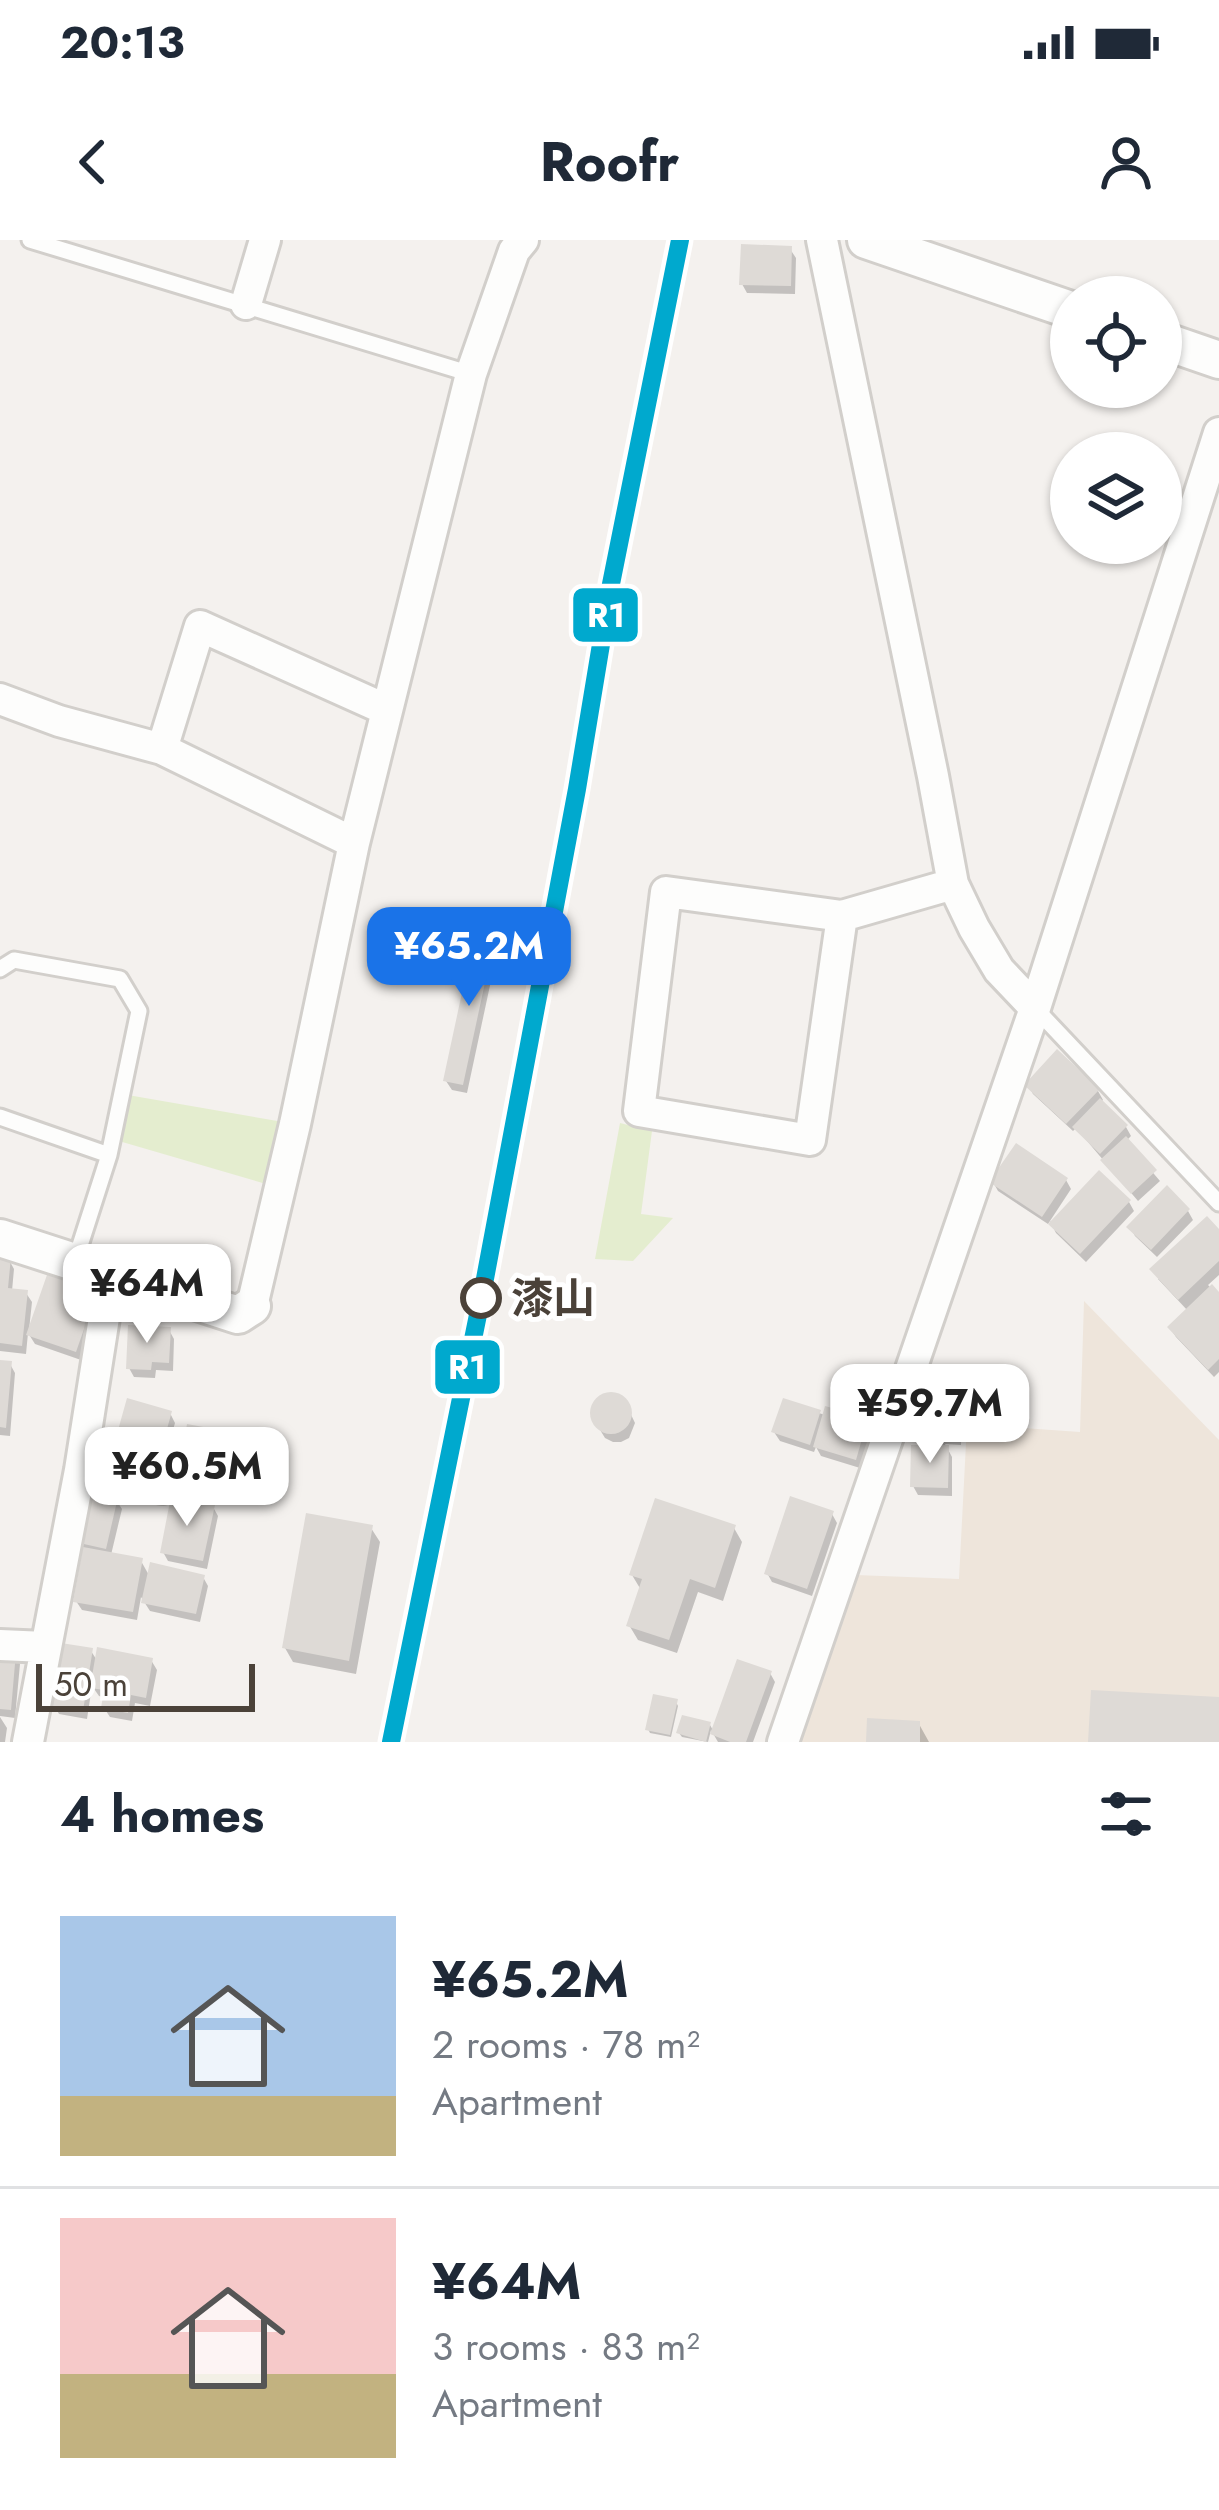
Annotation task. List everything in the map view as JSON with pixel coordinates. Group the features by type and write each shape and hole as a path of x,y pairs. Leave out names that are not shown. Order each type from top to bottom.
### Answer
{"street":[{"path":"246,304 265,240"},
{"path":"0,1238 238,1315 252,1306 354,843 471,374 514,251 523,240"},
{"path":"822,240 953,884 999,970 1035,1008"},
{"path":"866,240 1050,303"},
{"path":"1182,347 1219,360"},
{"path":"783,1742 1035,1008 1219,433"},
{"path":"162,748 200,626 387,710"},
{"path":"0,699 59,721 162,748 354,843"},
{"path":"842,916 810,1140 639,1111 666,892 842,916 953,884"},
{"path":"28,1742 80,1470 111,1274"},
{"path":"80,1470 162,1488"},
{"path":"0,1645 45,1648"}],"lane":[{"path":"31,240 471,374"},
{"path":"0,969 14,961 120,980 139,1011 109,1155 74,1262"},
{"path":"1035,1008 1219,1203"},
{"path":"0,1117 109,1155"}],"shaded area":[{"path":"1084,1301 1219,1440 1219,1742 794,1742 856,1575 959,1579 967,1424 1080,1432"}],"green space":[{"path":"122,1094 295,1124 280,1188 112,1139"},
{"path":"620,1123 652,1131 641,1214 673,1218 633,1261 595,1259"}],"building":[{"path":"741,244 792,246 791,286 739,285"},
{"path":"475,932 495,936 463,1085 443,1081"},
{"path":"1057,1049 1100,1089 1066,1124 1024,1085"},
{"path":"1100,1098 1128,1125 1100,1154 1072,1127"},
{"path":"1126,1136 1157,1170 1131,1194 1100,1160"},
{"path":"1016,1143 1068,1178 1042,1217 989,1182"},
{"path":"1099,1170 1131,1200 1080,1254 1048,1224"},
{"path":"1167,1185 1190,1209 1151,1250 1126,1227"},
{"path":"1207,1216 1219,1229 1219,1261 1178,1300 1149,1269"},
{"path":"0,1256 11,1257 8,1288 28,1290 22,1346 0,1343"},
{"path":"48,1272 98,1289 76,1352 26,1335"},
{"path":"1212,1284 1219,1292 1219,1359 1208,1370 1167,1327"},
{"path":"128,1325 171,1327 169,1363 152,1362 151,1370 126,1369"},
{"path":"0,1360 12,1361 6,1428 0,1427"},
{"path":"611,1392 626,1398 632,1413 626,1428 611,1434 596,1428 590,1413 596,1398"},
{"path":"127,1398 172,1411 160,1454 115,1441"},
{"path":"783,1398 821,1410 810,1445 771,1432"},
{"path":"825,1406 868,1418 856,1460 813,1447"},
{"path":"914,1407 958,1408 958,1437 913,1436"},
{"path":"187,1424 236,1433 228,1477 179,1469"},
{"path":"911,1445 949,1445 948,1488 910,1487"},
{"path":"87,1490 118,1497 106,1549 75,1542"},
{"path":"171,1496 215,1505 203,1561 160,1553"},
{"path":"790,1496 834,1511 807,1589 764,1574"},
{"path":"655,1498 736,1525 715,1588 690,1579 669,1640 626,1626 642,1579 629,1575"},
{"path":"306,1513 373,1525 349,1661 282,1648"},
{"path":"83,1547 143,1558 133,1612 73,1602"},
{"path":"150,1562 205,1575 196,1614 141,1603"},
{"path":"61,1643 93,1648 83,1711 51,1706"},
{"path":"97,1647 153,1658 146,1698 131,1695 128,1713 101,1708 104,1690 90,1688"},
{"path":"0,1651 16,1652 11,1710 0,1709"},
{"path":"737,1659 772,1671 746,1742 710,1734"},
{"path":"1091,1690 1219,1697 1219,1742 1088,1742"},
{"path":"653,1694 678,1699 670,1735 645,1730"},
{"path":"682,1715 711,1722 706,1742 676,1733"},
{"path":"867,1718 920,1721 920,1742 866,1742"}],"transit line":[{"name":"R1","path":"391,1742 481,1300 611,584 680,240"}],"place":[{"name":"漆山","path":"481,1298"}]}
